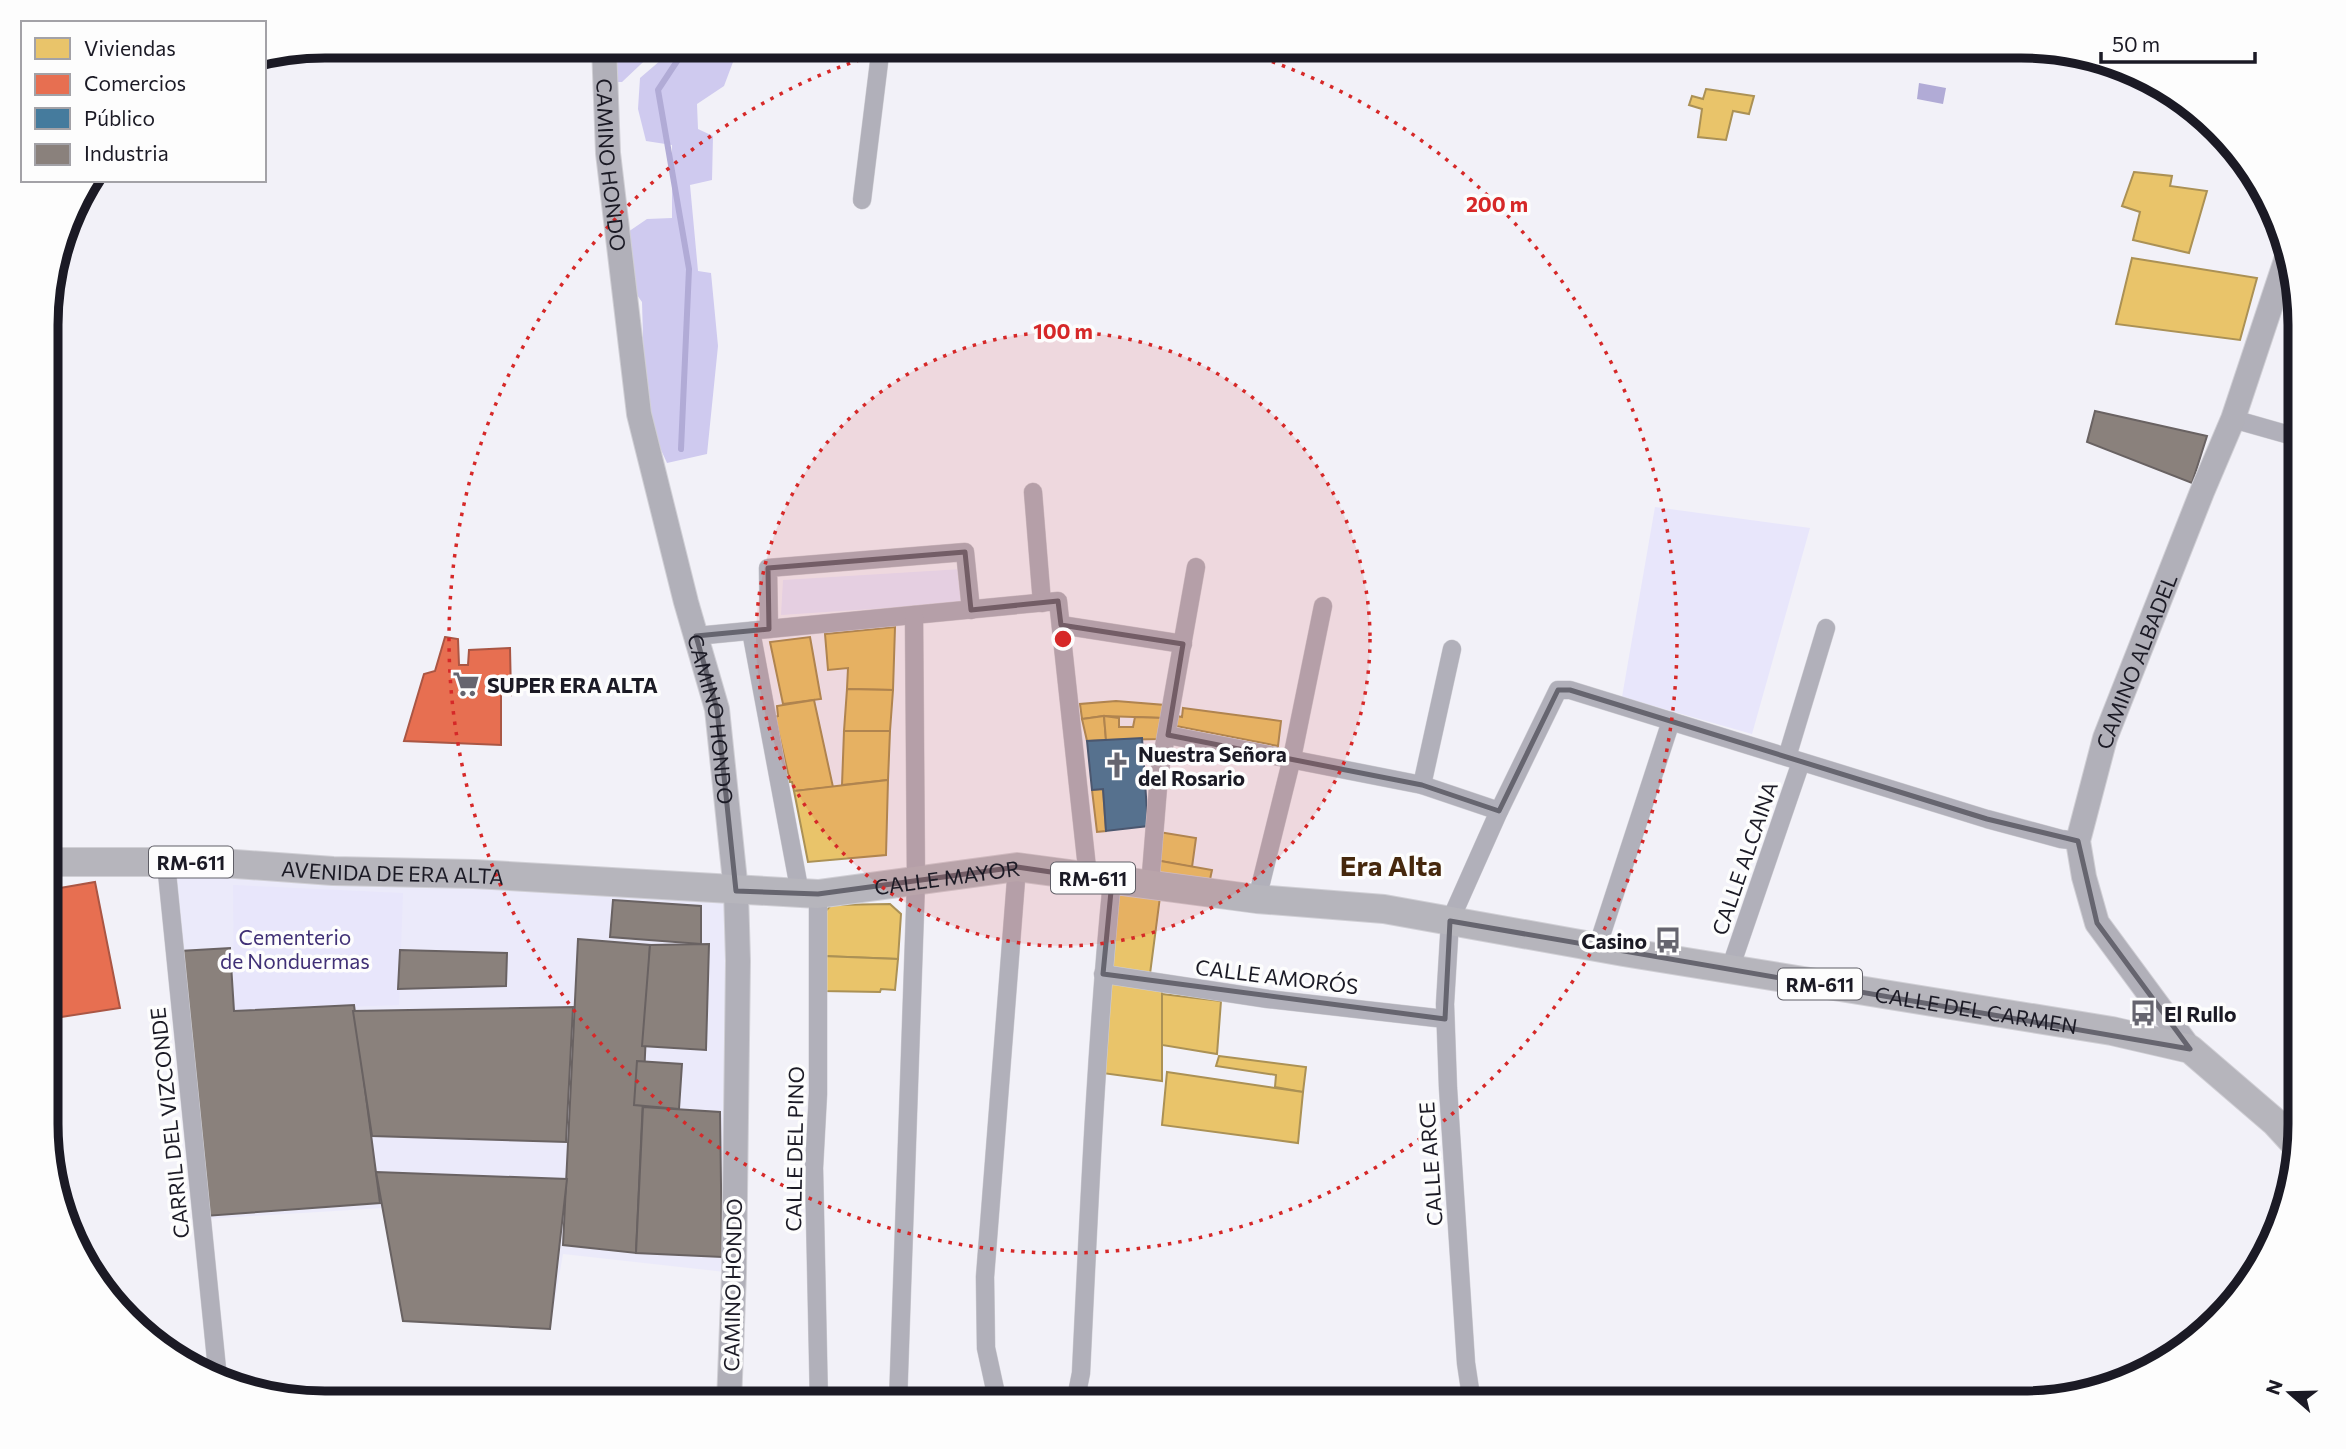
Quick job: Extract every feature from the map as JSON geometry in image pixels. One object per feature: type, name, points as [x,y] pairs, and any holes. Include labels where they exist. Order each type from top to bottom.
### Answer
[{"type":"main road","name":"CAMINO HONDO","points":[[604,58],[608,153],[639,414],[696,636],[718,709],[736,891],[734,1273],[729,1391]]},
{"type":"main road","name":"CAMINO ALBADEL","points":[[2190,1049],[2097,923],[2084,877],[2078,841],[2105,738],[2233,419],[2283,274]]},
{"type":"main road","name":"AVENIDA DE ERA ALTA","points":[[58,862],[208,862],[333,871],[474,874],[736,891]]},
{"type":"main road","name":"CALLE MAYOR","points":[[736,891],[809,894],[1017,867],[1257,899],[1384,909],[1450,921]]},
{"type":"main road","name":"CALLE DEL CARMEN","points":[[1450,921],[2112,1031],[2190,1049],[2288,1136]]},
{"type":"street","points":[[862,200],[880,58]]},
{"type":"street","points":[[2233,419],[2288,435]]},
{"type":"street","points":[[1033,492],[1042,603]]},
{"type":"street","points":[[769,629],[768,568],[965,552],[971,610]]},
{"type":"street","points":[[1150,886],[1159,775],[1196,567]]},
{"type":"street","points":[[696,636],[1058,601],[1100,879],[1103,974],[1081,1373],[1077,1391]]},
{"type":"street","points":[[1257,899],[1292,758],[1323,606]]},
{"type":"street","points":[[898,1391],[916,882],[914,615]]},
{"type":"street","points":[[1061,625],[1183,644]]},
{"type":"street","name":"CALLE ALCAINA","points":[[1730,969],[1794,760],[1826,628]]},
{"type":"street","name":"CALLE DEL PINO","points":[[751,631],[809,894],[818,1094],[814,1168],[819,1391]]},
{"type":"street","points":[[1422,785],[1452,649]]},
{"type":"street","points":[[1450,921],[1499,811],[1558,691],[1570,690],[1987,819],[2078,841]]},
{"type":"street","points":[[1597,947],[1671,721]]},
{"type":"street","points":[[1168,736],[1422,785],[1499,811]]},
{"type":"street","name":"CARRIL DEL VIZCONDE","points":[[166,863],[217,1369]]},
{"type":"street","points":[[995,1391],[986,1348],[985,1277],[1017,867]]},
{"type":"street","name":"CALLE ARCE","points":[[1450,921],[1445,1019],[1466,1363],[1470,1391]]},
{"type":"street","name":"CALLE AMORÓS","points":[[1103,974],[1268,999],[1445,1019]]},
{"type":"highlighted area","points":[[965,552],[971,610],[1058,601],[1061,625],[1183,644],[1168,735],[1422,785],[1499,811],[1558,690],[1570,690],[1987,819],[2078,841],[2097,923],[2190,1049],[1450,921],[1445,1019],[1103,974],[1112,881],[1017,867],[818,894],[736,891],[717,709],[696,636],[769,629],[768,568]]},
{"type":"shaded area","points":[[609,58],[647,58],[622,82],[610,82]]},
{"type":"shaded area","points":[[734,58],[724,86],[697,104],[698,129],[713,136],[712,180],[690,185],[698,271],[711,273],[718,346],[707,454],[667,463],[652,430],[644,371],[642,302],[630,285],[625,234],[647,219],[672,218],[672,145],[646,141],[638,109],[640,78],[661,60]]},
{"type":"shaded area","points":[[1919,83],[1946,88],[1943,104],[1917,99]]},
{"type":"shaded area","points":[[172,863],[736,891],[734,1273],[563,1254],[550,1329],[403,1321],[383,1208],[205,1219]]},
{"type":"green space","points":[[1655,507],[1810,528],[1752,734],[1622,697]]},
{"type":"green space","points":[[962,569],[963,603],[781,615],[783,580]]},
{"type":"green space","name":"Cementerio de Nonduermas","points":[[233,885],[403,893],[399,1005],[234,1011]]},
{"type":"building: Viviendas","points":[[1706,89],[1754,96],[1749,114],[1733,111],[1726,140],[1698,137],[1702,109],[1689,105],[1692,96],[1703,99]]},
{"type":"building: Viviendas","points":[[2134,172],[2172,176],[2170,186],[2207,191],[2189,253],[2133,240],[2140,212],[2122,206]]},
{"type":"building: Viviendas","points":[[2132,258],[2257,278],[2240,340],[2116,324]]},
{"type":"building: Viviendas","points":[[895,627],[893,690],[847,689],[848,668],[828,670],[825,634]]},
{"type":"building: Viviendas","points":[[810,637],[821,699],[783,704],[770,642]]},
{"type":"building: Viviendas","points":[[847,689],[893,690],[890,731],[844,731]]},
{"type":"building: Viviendas","points":[[814,700],[833,787],[794,791],[775,717],[778,716],[777,706]]},
{"type":"building: Viviendas","points":[[1116,701],[1165,705],[1163,718],[1104,716],[1082,719],[1080,704]]},
{"type":"building: Viviendas","points":[[1183,708],[1281,721],[1278,746],[1176,726],[1177,716],[1182,717]]},
{"type":"building: Viviendas","points":[[1104,716],[1106,740],[1087,741],[1082,719]]},
{"type":"building: Viviendas","points":[[1104,716],[1119,718],[1119,727],[1133,727],[1135,717],[1163,718],[1161,739],[1106,740]]},
{"type":"building: Viviendas","points":[[844,731],[890,731],[888,780],[842,785]]},
{"type":"building: Viviendas","points":[[888,780],[886,855],[808,862],[794,791]]},
{"type":"building: Viviendas","points":[[1103,789],[1106,831],[1097,832],[1092,790]]},
{"type":"building: Viviendas","points":[[1159,832],[1196,838],[1192,867],[1155,860]]},
{"type":"building: Viviendas","points":[[1155,860],[1212,870],[1209,884],[1155,876]]},
{"type":"building: Viviendas","points":[[1117,892],[1160,897],[1150,974],[1111,969]]},
{"type":"building: Viviendas","points":[[890,904],[901,914],[898,959],[822,956],[823,914],[831,905]]},
{"type":"building: Viviendas","points":[[822,956],[898,959],[895,990],[822,991]]},
{"type":"building: Viviendas","points":[[1107,982],[1162,991],[1162,1081],[1102,1073]]},
{"type":"building: Viviendas","points":[[1162,994],[1221,1001],[1217,1054],[1162,1045]]},
{"type":"building: Viviendas","points":[[1219,1056],[1306,1067],[1303,1092],[1275,1087],[1276,1075],[1216,1066]]},
{"type":"building: Viviendas","points":[[1167,1072],[1303,1092],[1298,1143],[1162,1125]]},
{"type":"building: Comercios","name":"SUPER ERA ALTA","points":[[445,637],[458,639],[459,665],[468,665],[469,650],[510,648],[511,695],[501,693],[501,745],[404,741],[424,674],[435,671]]},
{"type":"building: Comercios","points":[[95,882],[120,1008],[58,1017],[58,888]]},
{"type":"building: Público","name":"Nuestra Señora del Rosario","points":[[1142,738],[1148,826],[1106,831],[1103,789],[1092,790],[1087,741]]},
{"type":"building: Industria","points":[[2095,411],[2207,436],[2192,483],[2087,442]]},
{"type":"building: Industria","points":[[613,900],[701,906],[701,944],[610,937]]},
{"type":"building: Industria","points":[[578,939],[650,945],[636,1253],[563,1245]]},
{"type":"building: Industria","points":[[709,944],[706,1050],[642,1046],[650,945]]},
{"type":"building: Industria","points":[[230,948],[234,1011],[354,1005],[380,1203],[205,1216],[180,951]]},
{"type":"building: Industria","points":[[400,950],[507,953],[506,986],[398,989]]},
{"type":"building: Industria","points":[[573,1007],[566,1142],[372,1136],[353,1011]]},
{"type":"building: Industria","points":[[637,1061],[682,1064],[679,1109],[634,1105]]},
{"type":"building: Industria","points":[[643,1107],[720,1112],[722,1257],[636,1253]]},
{"type":"building: Industria","points":[[376,1172],[567,1179],[550,1329],[403,1321]]},
{"type":"waterway","points":[[679,58],[658,90],[689,269],[681,449]]},
{"type":"place","name":"SUPER ERA ALTA","points":[[466,684]]},
{"type":"place","name":"Nuestra Señora del Rosario","points":[[1117,765]]},
{"type":"place","name":"Casino","points":[[1668,940]]},
{"type":"place","name":"El Rullo","points":[[2143,1013]]},
{"type":"district","name":"Era Alta","points":[[1391,865]]}]
